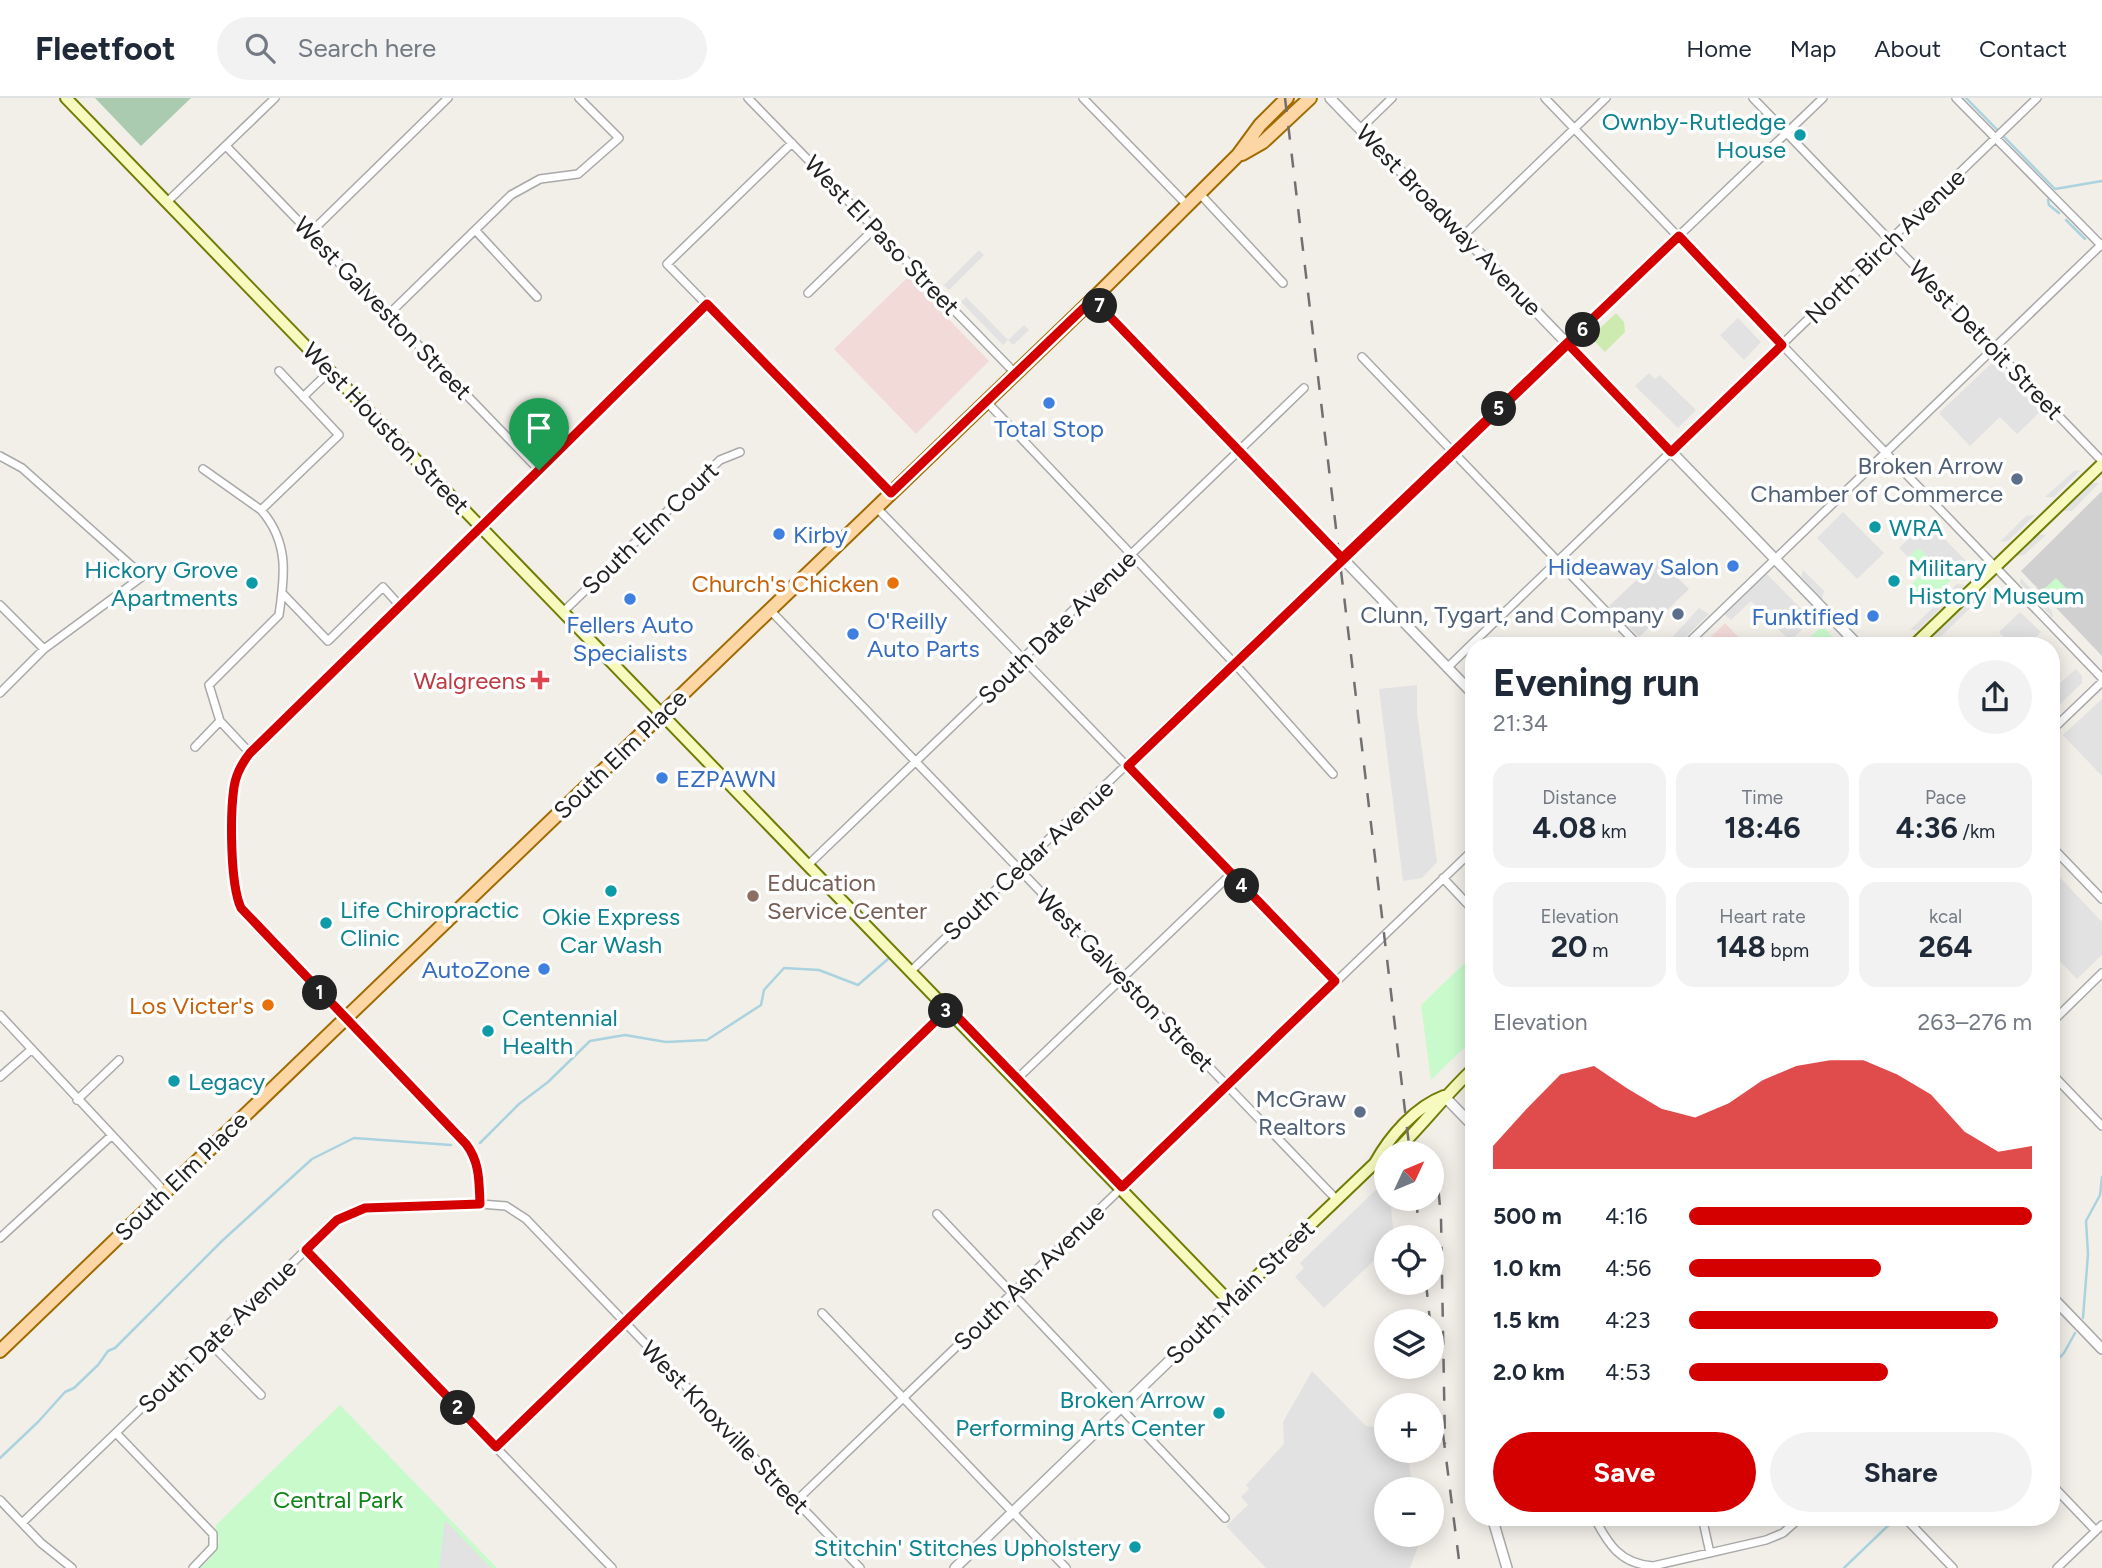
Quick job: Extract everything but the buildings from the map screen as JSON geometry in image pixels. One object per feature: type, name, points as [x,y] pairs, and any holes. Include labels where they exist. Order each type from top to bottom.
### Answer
[{"type":"main road","name":"West Houston Street","points":[[66,98],[949,1008],[1230,1302]]},
{"type":"main road","name":"South Elm Place","points":[[0,1350],[1093,299],[1238,155],[1260,125],[1287,98]]},
{"type":"main road","name":"South Elm Place","points":[[1238,155],[1263,142],[1310,98]]},
{"type":"main road","points":[[1922,637],[2102,463]]},
{"type":"main road","name":"South Main Street","points":[[1407,1141],[1429,1120],[1444,1096],[1465,1076]]},
{"type":"main road","name":"South Main Street","points":[[1389,1141],[1429,1102],[1444,1096]]},
{"type":"main road","name":"South Main Street","points":[[1230,1302],[1374,1164]]},
{"type":"street","points":[[167,202],[275,98]]},
{"type":"street","points":[[311,232],[448,98]]},
{"type":"street","points":[[389,314],[477,232],[511,195],[540,179],[578,174],[619,138],[579,98]]},
{"type":"street","name":"West El Paso Street","points":[[748,98],[1015,373]]},
{"type":"street","points":[[1083,98],[1188,206]]},
{"type":"street","name":"West Broadway Avenue","points":[[1330,98],[1849,637]]},
{"type":"street","points":[[1360,129],[1392,98]]},
{"type":"street","points":[[1545,98],[2102,680],[2060,722]]},
{"type":"street","points":[[1463,236],[1606,98]]},
{"type":"street","name":"West Detroit Street","points":[[1753,98],[2102,463]]},
{"type":"street","name":"South Cedar Avenue","points":[[912,970],[1235,664],[1822,98]]},
{"type":"street","points":[[1694,637],[2102,245],[1956,98]]},
{"type":"street","name":"North Birch Avenue","points":[[1479,637],[2037,98]]},
{"type":"street","points":[[792,143],[667,264],[891,493]]},
{"type":"street","name":"West Galveston Street","points":[[226,146],[539,470]]},
{"type":"street","points":[[1200,194],[1283,283]]},
{"type":"street","points":[[808,293],[874,229]]},
{"type":"street","points":[[477,232],[537,297]]},
{"type":"street","points":[[1093,299],[1465,686]]},
{"type":"street","points":[[480,1204],[479,1177],[471,1151],[248,918],[235,896],[234,787],[240,766],[250,753],[707,304]]},
{"type":"street","points":[[1362,357],[1630,637]]},
{"type":"street","points":[[261,510],[339,435],[279,371]]},
{"type":"street","points":[[303,397],[330,371]]},
{"type":"street","name":"South Date Avenue","points":[[809,864],[1304,388]]},
{"type":"street","points":[[986,401],[1235,664],[1333,774]]},
{"type":"street","name":"South Elm Court","points":[[564,611],[720,460],[740,452]]},
{"type":"street","points":[[0,456],[22,468],[143,576],[44,649],[0,693]]},
{"type":"street","points":[[204,469],[261,510],[272,523],[283,547],[279,615],[209,685],[220,721],[250,753]]},
{"type":"street","points":[[876,507],[1335,981]]},
{"type":"street","points":[[282,593],[328,641],[383,587],[401,607]]},
{"type":"street","points":[[0,606],[44,649]]},
{"type":"street","name":"West Galveston Street","points":[[769,610],[1336,1199]]},
{"type":"street","name":"North Birch Avenue","points":[[1447,668],[1465,651]]},
{"type":"street","points":[[195,747],[220,721]]},
{"type":"street","points":[[2060,855],[2102,899]]},
{"type":"street","name":"South Ash Avenue","points":[[796,1501],[1465,857]]},
{"type":"street","points":[[1017,1079],[1231,874]]},
{"type":"street","points":[[1443,878],[1465,901]]},
{"type":"street","points":[[2060,1014],[2102,973]]},
{"type":"street","points":[[496,1447],[949,1008]]},
{"type":"street","points":[[0,1015],[165,1192]]},
{"type":"street","points":[[0,1077],[32,1049]]},
{"type":"street","points":[[77,1100],[119,1060]]},
{"type":"street","points":[[2060,1082],[2102,1126]]},
{"type":"street","points":[[1444,1096],[1465,1117]]},
{"type":"street","points":[[0,1238],[111,1136]]},
{"type":"street","name":"South Date Avenue","points":[[22,1523],[337,1220],[365,1208],[480,1204]]},
{"type":"street","name":"West Knoxville Street","points":[[480,1204],[506,1206],[521,1214],[860,1568]]},
{"type":"street","points":[[937,1214],[1225,1518]]},
{"type":"street","points":[[306,1250],[612,1568]]},
{"type":"street","name":"South Main Street","points":[[955,1568],[1230,1302]]},
{"type":"street","points":[[2060,1305],[2102,1349]]},
{"type":"street","points":[[822,1313],[1066,1568]]},
{"type":"street","points":[[210,1343],[261,1395]]},
{"type":"street","points":[[116,1433],[213,1534],[213,1547],[192,1568]]},
{"type":"street","points":[[2057,1568],[2099,1528],[2060,1492]]},
{"type":"street","points":[[0,1500],[72,1568]]},
{"type":"street","points":[[1495,1526],[1507,1568]]},
{"type":"street","points":[[1600,1526],[1617,1554],[1636,1564],[1661,1565],[1776,1537],[1790,1526]]},
{"type":"street","points":[[1704,1526],[1710,1553]]},
{"type":"street","points":[[1913,1526],[1954,1568]]},
{"type":"shaded area","points":[[979,250],[984,255],[949,290],[944,285]]},
{"type":"shaded area","points":[[908,277],[989,361],[916,434],[834,349]]},
{"type":"shaded area","points":[[966,297],[1008,340],[1003,345],[961,302]]},
{"type":"shaded area","points":[[1738,318],[1761,342],[1744,360],[1720,335]]},
{"type":"shaded area","points":[[1024,325],[1029,330],[1013,345],[1008,340]]},
{"type":"shaded area","points":[[1993,362],[2041,411],[2017,434],[2000,417],[1970,446],[1939,413]]},
{"type":"shaded area","points":[[1649,373],[1655,379],[1660,375],[1696,410],[1678,428],[1635,386]]},
{"type":"shaded area","points":[[2081,470],[2054,497],[2045,497],[2074,471]]},
{"type":"shaded area","points":[[2092,483],[2099,483],[2072,511],[2063,511]]},
{"type":"shaded area","points":[[2102,491],[2102,656],[2021,571]]},
{"type":"shaded area","points":[[1843,512],[1884,553],[1857,579],[1817,538]]},
{"type":"shaded area","points":[[2035,515],[2008,541],[2000,542],[2026,516]]},
{"type":"shaded area","points":[[1927,521],[1968,563],[1951,580],[1919,548],[1908,557],[1899,548]]},
{"type":"shaded area","points":[[2036,534],[2046,535],[2024,555],[2015,556]]},
{"type":"shaded area","points":[[1659,559],[1689,589],[1639,637],[1609,606]]},
{"type":"shaded area","points":[[1803,570],[1824,591],[1822,600],[1801,577]]},
{"type":"shaded area","points":[[1766,573],[1812,620],[1794,637],[1786,637],[1751,601],[1731,620],[1724,614]]},
{"type":"shaded area","points":[[2021,578],[2052,611],[2053,618],[2020,583]]},
{"type":"shaded area","points":[[1957,584],[1965,585],[1918,630],[1910,630]]},
{"type":"shaded area","points":[[1979,591],[1987,592],[1940,637],[1932,637]]},
{"type":"shaded area","points":[[1699,608],[1709,614],[1685,637],[1672,637]]},
{"type":"shaded area","points":[[2020,612],[2041,632],[2036,637],[2004,637],[1999,632]]},
{"type":"shaded area","points":[[1725,623],[1738,637],[1711,637]]},
{"type":"shaded area","points":[[2076,669],[2082,676],[2082,683],[2060,704],[2060,683]]},
{"type":"shaded area","points":[[1417,685],[1417,713],[1437,862],[1422,878],[1403,881],[1379,689]]},
{"type":"shaded area","points":[[2102,699],[2102,776],[2063,735]]},
{"type":"shaded area","points":[[2060,878],[2102,922],[2102,955],[2077,979],[2060,961]]},
{"type":"shaded area","points":[[1374,1192],[1374,1211],[1391,1211],[1393,1225],[1374,1225],[1374,1260],[1324,1308],[1295,1277],[1304,1268],[1300,1263]]},
{"type":"shaded area","points":[[1312,1371],[1366,1426],[1374,1427],[1374,1463],[1409,1463],[1411,1477],[1374,1477],[1374,1547],[1418,1547],[1410,1568],[1266,1568],[1226,1526],[1248,1505],[1241,1497],[1249,1489],[1246,1485],[1284,1444],[1283,1422]]},
{"type":"shaded area","points":[[445,1520],[491,1568],[439,1568]]},
{"type":"green space","points":[[95,98],[191,98],[141,146]]},
{"type":"green space","points":[[1616,313],[1624,322],[1625,332],[1605,352],[1594,341],[1595,333]]},
{"type":"green space","points":[[1918,547],[1951,580],[1927,603],[1910,586],[1925,571],[1908,557]]},
{"type":"green space","points":[[2056,578],[2073,595],[2058,608],[2042,591]]},
{"type":"green space","points":[[1820,628],[1833,637],[1810,637]]},
{"type":"green space","points":[[1465,963],[1465,1047],[1431,1080],[1421,1005]]},
{"type":"green space","name":"Central Park","points":[[340,1405],[497,1568],[200,1568],[214,1554],[218,1544],[215,1526]]},
{"type":"waterway","points":[[1966,98],[2055,189],[2102,181]]},
{"type":"waterway","points":[[2048,200],[2049,205],[2059,213]]},
{"type":"waterway","points":[[2066,220],[2085,239]]},
{"type":"waterway","points":[[480,1143],[590,1041],[625,1035],[666,1042],[707,1040],[761,1005],[764,990],[784,968],[819,970],[858,985],[888,959]]},
{"type":"waterway","points":[[0,1458],[223,1240],[312,1159],[354,1138],[451,1145]]},
{"type":"waterway","points":[[2083,1318],[2088,1254],[2086,1221],[2100,1195],[2102,1177]]},
{"type":"waterway","points":[[2060,1357],[2075,1333]]},
{"type":"waterway","points":[[1844,1568],[1888,1526]]},
{"type":"railway","points":[[1285,98],[1409,1141]]},
{"type":"railway","points":[[1417,1211],[1419,1225]]},
{"type":"railway","points":[[1440,1211],[1445,1444]]},
{"type":"railway","points":[[1427,1295],[1429,1309]]},
{"type":"railway","points":[[1444,1442],[1460,1568]]},
{"type":"place","name":"Ownby-Rutledge House","points":[[1800,135]]},
{"type":"place","name":"Total Stop","points":[[1049,403]]},
{"type":"place","name":"Broken Arrow Chamber of Commerce","points":[[2017,479]]},
{"type":"place","name":"WRA","points":[[1875,527]]},
{"type":"place","name":"Kirby","points":[[779,534]]},
{"type":"place","name":"Hideaway Salon","points":[[1733,566]]},
{"type":"place","name":"Military History Museum","points":[[1894,581]]},
{"type":"place","name":"Hickory Grove Apartments","points":[[252,583]]},
{"type":"place","name":"Church's Chicken","points":[[893,583]]},
{"type":"place","name":"Fellers Auto Specialists","points":[[630,599]]},
{"type":"place","name":"Clunn, Tygart, and Company","points":[[1678,614]]},
{"type":"place","name":"Funktified","points":[[1873,616]]},
{"type":"place","name":"O'Reilly Auto Parts","points":[[853,634]]},
{"type":"place","name":"Walgreens","points":[[540,680]]},
{"type":"place","name":"EZPAWN","points":[[662,778]]},
{"type":"place","name":"Okie Express Car Wash","points":[[611,891]]},
{"type":"place","name":"Education Service Center","points":[[753,896]]},
{"type":"place","name":"Life Chiropractic Clinic","points":[[326,923]]},
{"type":"place","name":"AutoZone","points":[[544,969]]},
{"type":"place","name":"Los Victer's","points":[[268,1005]]},
{"type":"place","name":"Centennial Health","points":[[488,1031]]},
{"type":"place","name":"Legacy","points":[[174,1081]]},
{"type":"place","name":"McGraw Realtors","points":[[1360,1112]]},
{"type":"place","name":"Broken Arrow Performing Arts Center","points":[[1219,1413]]},
{"type":"place","name":"Stitchin' Stitches Upholstery","points":[[1135,1547]]},
{"type":"route","points":[[539,470],[250,753],[240,766],[234,787],[234,888],[241,908],[466,1144],[477,1163],[480,1204],[365,1208],[337,1220],[306,1250],[496,1447],[949,1008],[1122,1187],[1335,981],[1128,766],[1568,344],[1671,452],[1782,345],[1679,236],[1582,332],[1568,344],[1556,355],[1399,506],[1342,558],[1093,299],[891,493],[707,304],[539,470]]}]
